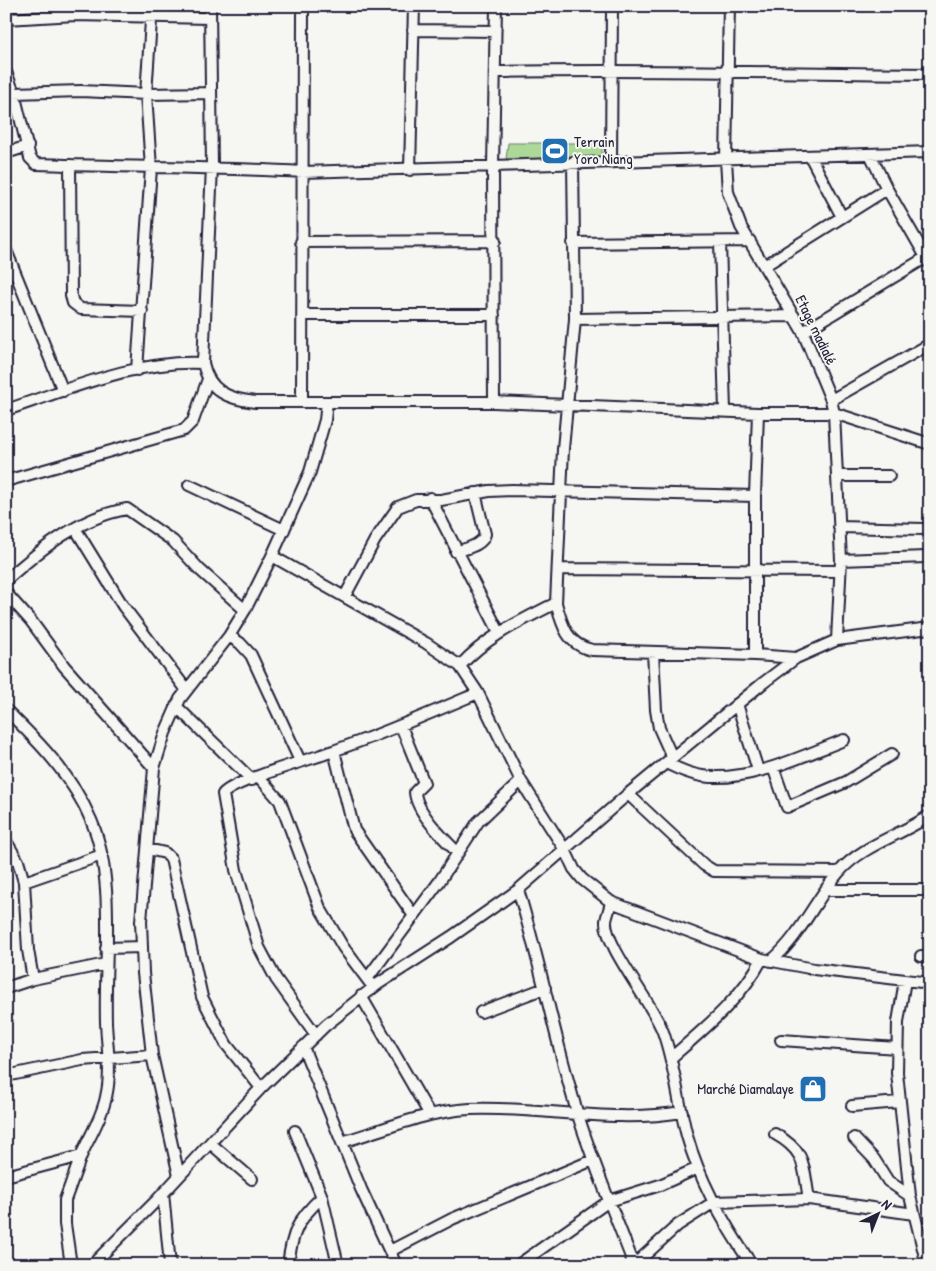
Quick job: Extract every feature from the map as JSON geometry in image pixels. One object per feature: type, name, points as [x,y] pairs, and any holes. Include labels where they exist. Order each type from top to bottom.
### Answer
[{"type":"street","points":[[210,6],[212,167],[203,364],[208,379],[218,391],[237,400],[494,402],[758,413],[834,413],[930,444]]},
{"type":"street","points":[[302,402],[303,6]]},
{"type":"street","points":[[410,170],[414,6]]},
{"type":"street","points":[[494,402],[495,241],[493,166],[496,6]]},
{"type":"street","points":[[611,163],[612,6]]},
{"type":"street","name":"Etage madialé","points":[[729,6],[726,160],[728,192],[733,209],[750,241],[803,332],[831,400],[834,413],[841,560],[837,640]]},
{"type":"street","points":[[6,19],[76,11],[152,12],[210,18]]},
{"type":"street","points":[[137,370],[151,168],[146,94],[152,12]]},
{"type":"street","points":[[413,30],[495,31]]},
{"type":"street","points":[[496,72],[612,70],[728,73],[930,74]]},
{"type":"street","points":[[6,72],[14,93],[30,158],[36,164],[151,168],[212,167],[303,172],[930,152]]},
{"type":"street","points":[[14,93],[81,91],[146,94],[211,93]]},
{"type":"street","points":[[6,153],[28,146]]},
{"type":"street","points":[[803,332],[928,259],[887,189],[870,154]]},
{"type":"street","points":[[810,156],[842,217]]},
{"type":"street","points":[[573,162],[575,319],[560,492],[556,603],[562,624],[577,646],[592,650],[796,658]]},
{"type":"street","points":[[70,165],[71,296],[73,303],[81,309],[142,311]]},
{"type":"street","points":[[764,266],[887,189]]},
{"type":"street","points":[[301,242],[495,241]]},
{"type":"street","points":[[573,242],[750,241]]},
{"type":"street","points":[[720,242],[725,411]]},
{"type":"street","points":[[6,250],[63,390]]},
{"type":"street","points":[[303,316],[494,315]]},
{"type":"street","points":[[575,319],[794,316]]},
{"type":"street","points":[[831,400],[930,344]]},
{"type":"street","points":[[6,410],[63,390],[137,370],[172,363],[203,364]]},
{"type":"street","points":[[6,481],[184,430],[192,422],[208,379]]},
{"type":"street","points":[[179,1176],[152,1055],[142,947],[141,921],[154,768],[176,706],[186,689],[228,636],[245,610],[272,556],[313,464],[325,420],[327,402]]},
{"type":"street","points":[[755,655],[755,496],[758,413]]},
{"type":"street","points":[[836,476],[889,476]]},
{"type":"street","points":[[189,485],[284,530]]},
{"type":"street","points":[[345,596],[394,510],[407,502],[430,498],[441,500],[475,493],[512,490],[755,496]]},
{"type":"street","points":[[456,552],[478,544],[484,538],[475,493]]},
{"type":"street","points":[[430,498],[456,552],[487,605],[500,632]]},
{"type":"street","points":[[6,580],[75,528],[98,516],[122,510],[131,510],[173,541],[200,570],[245,610]]},
{"type":"street","points":[[839,527],[924,530]]},
{"type":"street","points":[[75,528],[123,606],[186,689]]},
{"type":"street","points":[[272,556],[426,643],[460,666],[478,693],[521,782],[582,879],[610,902],[767,960],[814,969],[930,983]]},
{"type":"street","points":[[841,560],[926,557]]},
{"type":"street","points":[[558,569],[840,571]]},
{"type":"street","points":[[6,593],[31,621],[64,666],[154,768]]},
{"type":"street","points":[[460,666],[472,653],[500,632],[556,603]]},
{"type":"street","points":[[370,984],[518,890],[628,794],[796,658],[837,640],[930,628]]},
{"type":"street","points":[[228,636],[240,643],[251,655],[300,761]]},
{"type":"street","points":[[653,652],[656,710],[659,728],[669,760],[686,772],[715,777],[737,776],[773,767],[844,740]]},
{"type":"street","points":[[316,1035],[267,964],[245,906],[222,797],[225,791],[300,761],[334,751],[401,726],[478,693]]},
{"type":"street","points":[[738,704],[758,770]]},
{"type":"street","points":[[176,706],[280,801],[320,908],[343,947],[370,984]]},
{"type":"street","points":[[6,710],[40,746],[76,790],[92,822],[102,854],[106,948],[106,1023],[109,1058],[106,1098],[81,1156],[65,1200],[65,1224],[71,1265]]},
{"type":"street","points":[[401,726],[424,783],[415,792],[416,799],[439,833],[458,853]]},
{"type":"street","points":[[334,751],[354,830],[414,916]]},
{"type":"street","points":[[773,767],[787,807],[846,782],[892,754]]},
{"type":"street","points":[[94,1264],[261,1088],[316,1035],[361,996],[478,822],[521,782]]},
{"type":"street","points":[[628,794],[704,865],[714,871],[839,872]]},
{"type":"street","points":[[671,1058],[718,1015],[767,960],[796,933],[839,872],[869,850],[928,818]]},
{"type":"street","points":[[6,841],[18,861],[24,882],[26,935],[33,979]]},
{"type":"street","points":[[148,849],[165,852],[171,859],[202,997],[226,1044],[261,1088]]},
{"type":"street","points":[[24,882],[102,854]]},
{"type":"street","points":[[518,890],[578,1114],[593,1160],[634,1265],[678,1225],[714,1202],[809,1199],[914,1214]]},
{"type":"street","points":[[827,890],[930,890]]},
{"type":"street","points":[[610,902],[606,921],[611,940],[655,1014],[671,1058],[682,1112],[698,1168],[714,1202],[752,1265]]},
{"type":"street","points":[[106,948],[142,947]]},
{"type":"street","points":[[6,988],[33,979],[106,964]]},
{"type":"street","points":[[905,980],[898,1022],[899,1102],[910,1196],[929,1265]]},
{"type":"street","points":[[481,1012],[545,988]]},
{"type":"street","points":[[361,996],[430,1115]]},
{"type":"street","points":[[781,1040],[897,1048]]},
{"type":"street","points":[[303,1047],[396,1265]]},
{"type":"street","points":[[6,1076],[59,1064],[152,1055]]},
{"type":"street","points":[[852,1106],[899,1102]]},
{"type":"street","points":[[342,1142],[430,1115],[470,1109],[552,1110],[578,1114],[652,1115],[682,1112]]},
{"type":"street","points":[[295,1130],[322,1197],[338,1265]]},
{"type":"street","points":[[775,1134],[790,1143],[800,1154],[809,1199]]},
{"type":"street","points":[[854,1138],[874,1159],[888,1181],[910,1196]]},
{"type":"street","points":[[210,1143],[252,1178]]},
{"type":"street","points":[[6,1176],[81,1156]]},
{"type":"street","points":[[390,1251],[452,1219],[593,1160]]},
{"type":"street","points":[[518,1265],[609,1201],[660,1185],[698,1168]]},
{"type":"street","points":[[163,1193],[170,1265]]},
{"type":"street","points":[[288,1265],[294,1230],[308,1210],[322,1197]]},
{"type":"green space","name":"Terrain Yoro Niang","points":[[508,143],[602,143],[602,162],[506,159]]},
{"type":"place","name":"Terrain Yoro Niang","points":[[555,151]]},
{"type":"place","name":"Marché Diamalaye","points":[[813,1089]]}]
